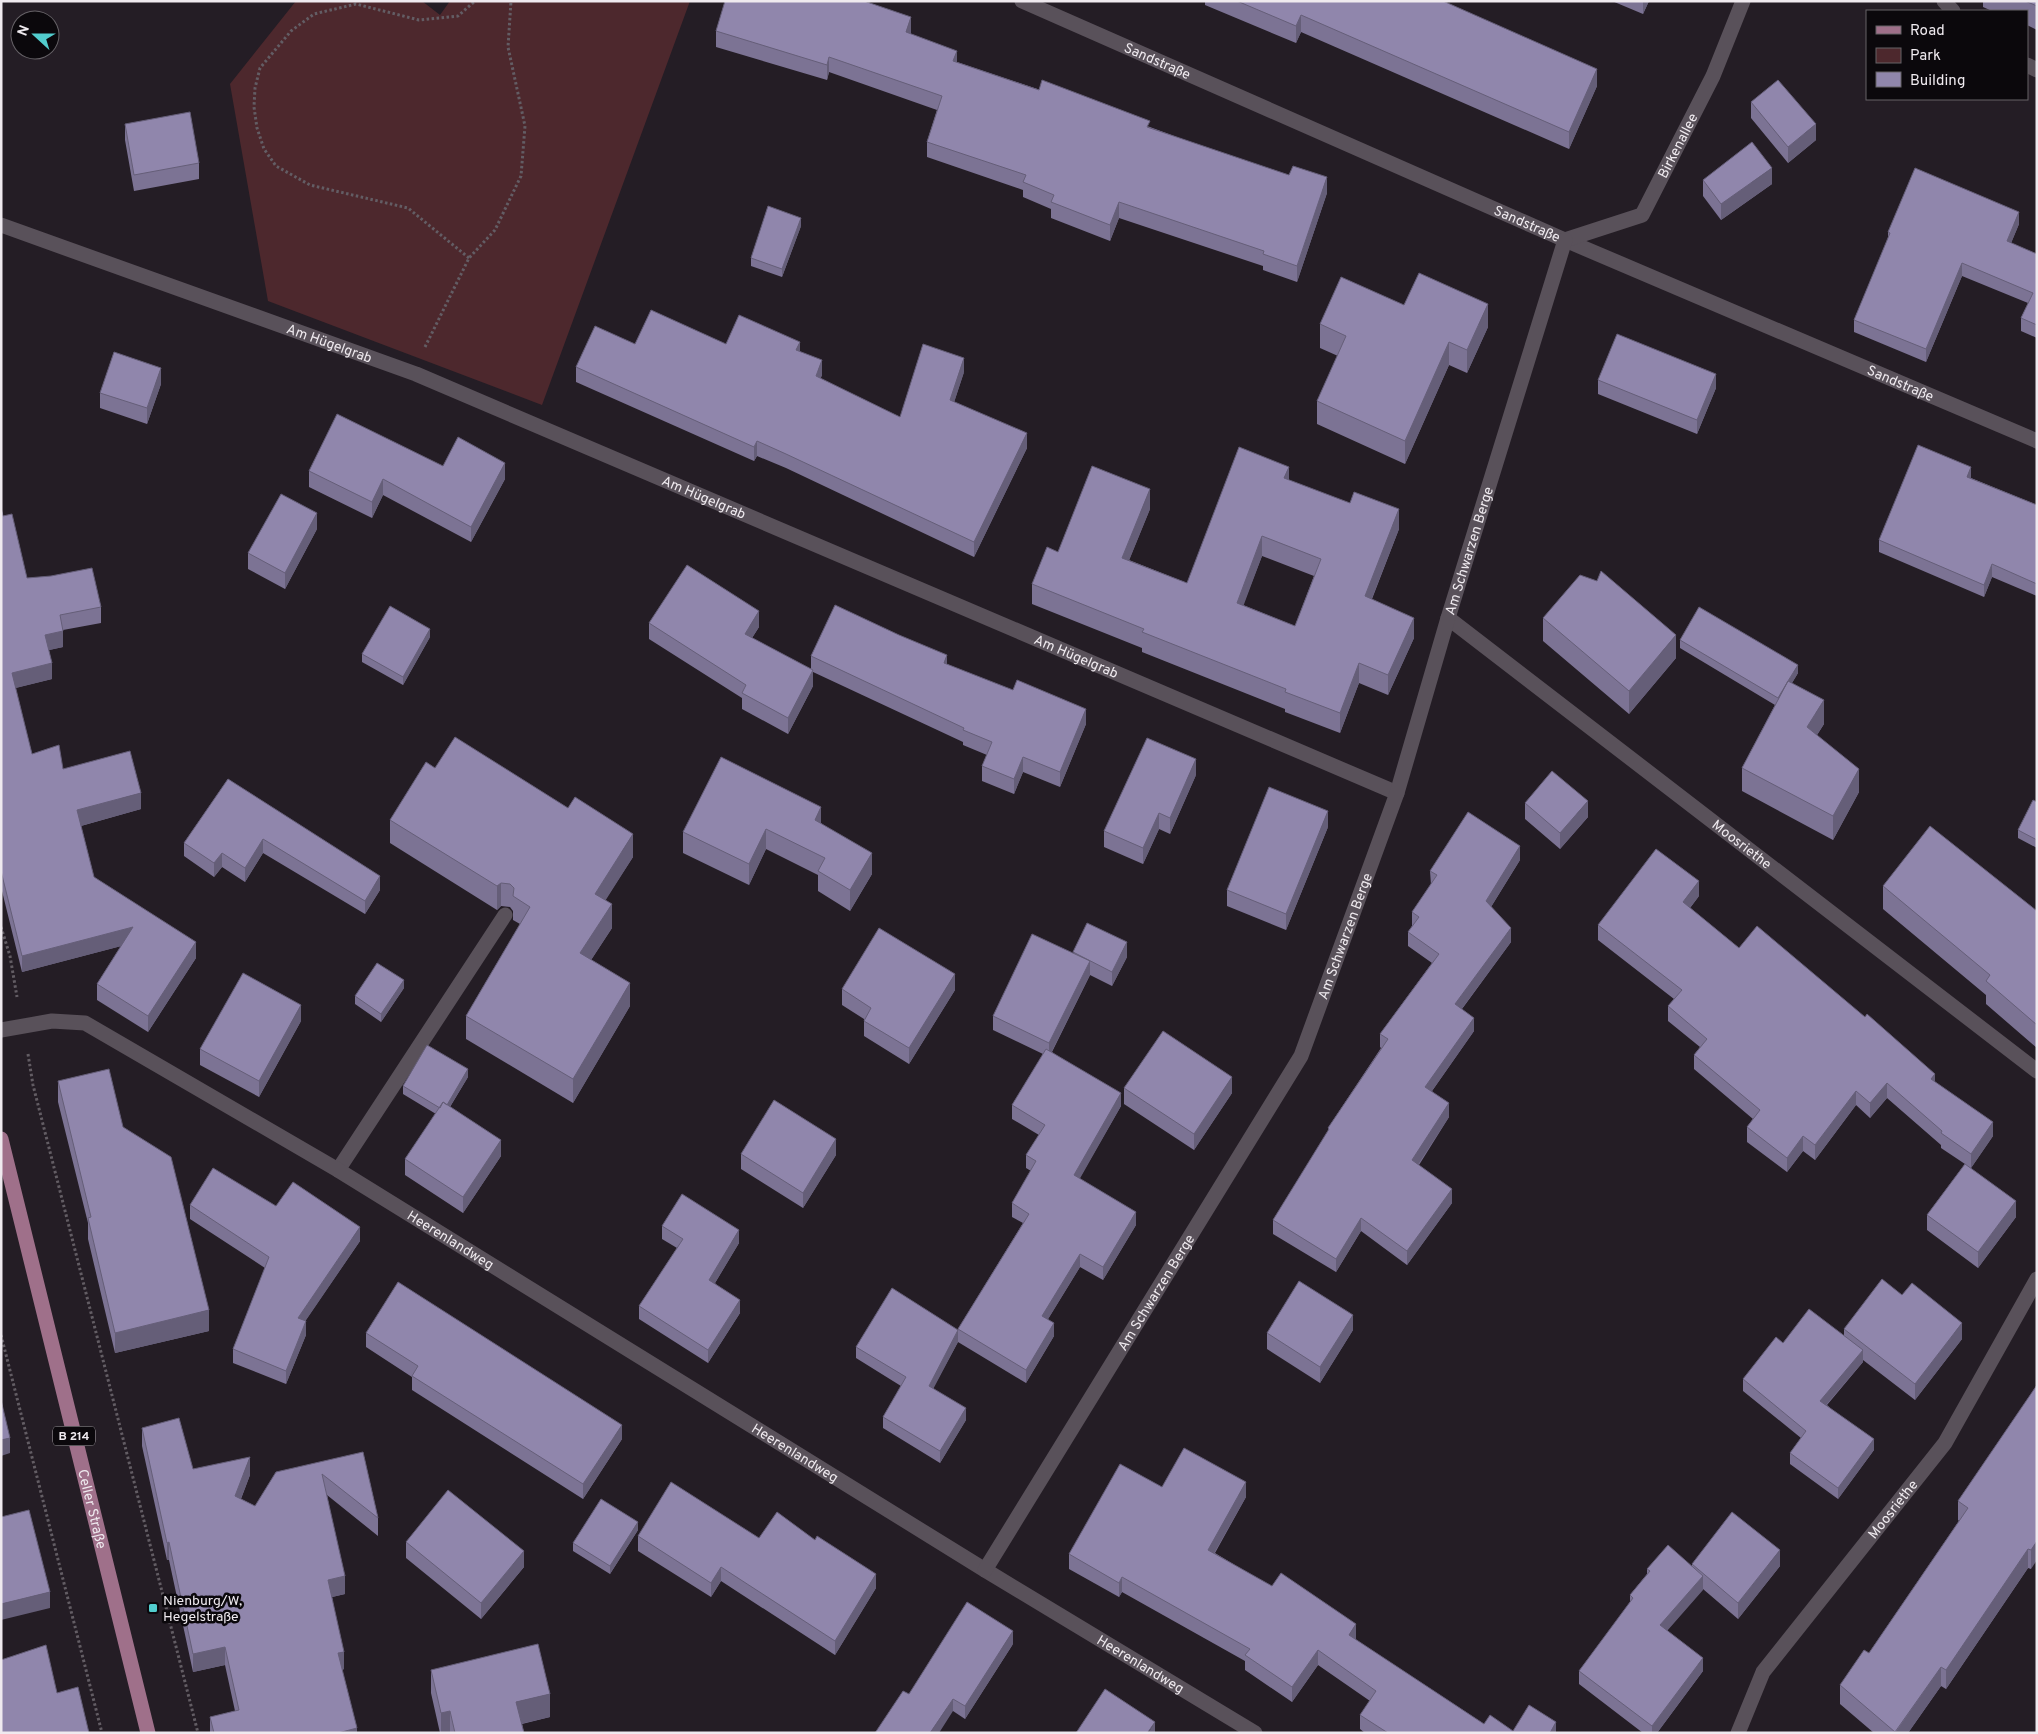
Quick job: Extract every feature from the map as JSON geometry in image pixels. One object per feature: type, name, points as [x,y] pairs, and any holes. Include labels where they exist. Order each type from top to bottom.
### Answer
[{"type":"main road","name":"Celler Straße","points":[[1,1139],[148,1733]]},
{"type":"street","name":"Sandstraße","points":[[1022,1],[1565,240],[2037,441]]},
{"type":"street","name":"Birkenallee","points":[[1565,240],[1642,215],[1713,76],[1743,1]]},
{"type":"street","name":"Am Hügelgrab","points":[[1,225],[416,374],[1397,793]]},
{"type":"street","name":"Am Schwarzen Berge","points":[[985,1570],[1300,1056],[1397,793],[1448,618],[1565,240]]},
{"type":"street","name":"Moosriethe","points":[[1448,618],[2037,1071]]},
{"type":"street","points":[[338,1170],[505,914]]},
{"type":"street","name":"Heerenlandweg","points":[[1,1030],[52,1020],[85,1023],[338,1170],[985,1570],[1255,1733]]},
{"type":"street","name":"Moosriethe","points":[[1738,1733],[1763,1672],[1945,1443],[2037,1279]]},
{"type":"path","points":[[469,258],[408,208],[310,185],[276,166],[264,149],[257,128],[254,107],[255,88],[260,68],[291,31],[314,14],[356,4],[419,20],[458,16],[475,1]]},
{"type":"path","points":[[416,374],[421,354],[469,258],[495,230],[521,176],[525,126],[508,47],[511,1]]},
{"type":"path","points":[[1,927],[10,956],[33,1085],[198,1733]]},
{"type":"path","points":[[1,1335],[102,1733]]},
{"type":"green space","points":[[296,1],[422,1],[440,15],[450,1],[690,1],[542,405],[268,301],[230,84]]},
{"type":"building","points":[[725,1],[864,1],[911,17],[906,32],[957,51],[953,61],[1039,90],[1042,80],[1150,121],[1147,127],[1289,175],[1293,166],[1327,177],[1297,266],[1263,254],[1264,251],[1119,202],[1110,225],[1051,202],[1054,195],[1023,182],[1026,175],[927,142],[942,96],[829,57],[827,65],[716,31]]},
{"type":"building","points":[[1237,1],[1443,1],[1597,69],[1569,132],[1301,15],[1296,26]]},
{"type":"building","points":[[2025,1],[2037,1],[2037,6]]},
{"type":"building","points":[[1778,80],[1816,124],[1788,147],[1751,102]]},
{"type":"building","points":[[190,112],[199,163],[134,175],[125,124]]},
{"type":"building","points":[[1752,142],[1772,168],[1721,204],[1703,180]]},
{"type":"building","points":[[1915,168],[2019,212],[2007,241],[2037,254],[2037,325],[2021,318],[2033,293],[1962,263],[1926,349],[1854,320]]},
{"type":"building","points":[[768,206],[801,218],[782,269],[751,258]]},
{"type":"building","points":[[1419,273],[1488,304],[1467,350],[1449,342],[1405,441],[1317,401],[1346,336],[1320,324],[1341,277],[1404,305]]},
{"type":"building","points":[[651,310],[726,344],[739,315],[800,342],[796,350],[822,360],[816,376],[900,417],[923,344],[964,358],[950,400],[1027,433],[974,542],[757,441],[754,447],[576,367],[595,326],[635,344]]},
{"type":"building","points":[[1617,334],[1716,374],[1697,420],[1598,380]]},
{"type":"building","points":[[114,352],[161,368],[147,408],[100,393]]},
{"type":"building","points":[[337,414],[443,466],[458,437],[505,463],[471,527],[383,479],[372,502],[309,471]]},
{"type":"building","points":[[1918,445],[1971,467],[1967,477],[2037,505],[2037,584],[1992,564],[1984,585],[1879,540]]},
{"type":"building","points":[[1239,447],[1289,467],[1284,478],[1350,503],[1354,492],[1399,509],[1365,596],[1414,618],[1388,675],[1359,663],[1340,713],[1285,692],[1286,689],[1142,632],[1144,629],[1032,584],[1047,547],[1058,552],[1092,466],[1150,489],[1122,558],[1187,583]],"holes":[[[1262,536],[1321,559],[1295,626],[1237,603]]]},
{"type":"building","points":[[281,494],[317,513],[285,573],[248,553]]},
{"type":"building","points":[[1,508],[3,516],[12,514],[27,578],[51,576],[92,568],[101,607],[60,615],[63,631],[45,635],[52,663],[12,673],[32,754],[59,745],[63,769],[130,751],[141,793],[77,810],[94,877],[196,942],[148,1016],[97,984],[133,927],[22,956],[1,871]]},
{"type":"building","points":[[687,565],[759,611],[745,634],[813,670],[788,718],[742,693],[746,685],[649,623]]},
{"type":"building","points":[[1601,571],[1676,635],[1629,691],[1543,618],[1580,575],[1597,581]]},
{"type":"building","points":[[835,605],[947,655],[944,663],[1013,690],[1017,680],[1086,709],[1060,772],[1023,757],[1014,779],[982,766],[992,742],[963,730],[964,728],[811,656]]},
{"type":"building","points":[[390,606],[430,629],[403,677],[362,654]]},
{"type":"building","points":[[1699,607],[1798,665],[1778,698],[1680,640]]},
{"type":"building","points":[[1788,681],[1824,700],[1807,727],[1859,769],[1833,816],[1742,768]]},
{"type":"building","points":[[455,737],[568,808],[575,797],[633,834],[595,894],[612,904],[580,953],[630,983],[573,1079],[466,1016],[530,907],[513,896],[514,888],[510,884],[501,883],[497,886],[390,820],[426,762],[435,768]]},
{"type":"building","points":[[1147,738],[1196,759],[1170,818],[1159,813],[1143,848],[1104,831]]},
{"type":"building","points":[[721,757],[821,807],[815,820],[872,853],[850,890],[818,871],[825,858],[766,829],[749,864],[683,832]]},
{"type":"building","points":[[1552,771],[1588,801],[1560,833],[1525,803]]},
{"type":"building","points":[[228,779],[380,876],[365,901],[263,839],[245,868],[222,853],[214,863],[184,843]]},
{"type":"building","points":[[1269,787],[1328,811],[1286,914],[1227,890]]},
{"type":"building","points":[[2033,800],[2037,802],[2037,840],[2018,830]]},
{"type":"building","points":[[1468,812],[1520,846],[1486,901],[1511,928],[1455,1004],[1474,1018],[1425,1087],[1449,1103],[1412,1160],[1452,1189],[1407,1251],[1361,1218],[1336,1259],[1273,1220],[1328,1128],[1388,1039],[1380,1034],[1439,954],[1408,932],[1419,917],[1412,912],[1437,875],[1430,871]]},
{"type":"building","points":[[1930,826],[2037,911],[2037,1025],[1986,981],[1990,975],[1883,886]]},
{"type":"building","points":[[1656,849],[1699,881],[1683,902],[1739,948],[1757,926],[1865,1017],[1867,1014],[1935,1074],[1931,1079],[1993,1122],[1971,1154],[1941,1133],[1942,1131],[1887,1083],[1870,1103],[1856,1091],[1815,1145],[1803,1136],[1787,1158],[1747,1127],[1760,1110],[1694,1055],[1707,1039],[1668,1006],[1682,990],[1598,925]]},
{"type":"building","points":[[1087,923],[1127,942],[1112,972],[1073,952]]},
{"type":"building","points":[[879,928],[955,974],[909,1048],[864,1021],[871,1008],[842,989]]},
{"type":"building","points":[[1032,934],[1090,961],[1049,1043],[993,1016]]},
{"type":"building","points":[[377,963],[404,980],[381,1014],[355,996]]},
{"type":"building","points":[[243,973],[301,1005],[259,1081],[200,1049]]},
{"type":"building","points":[[1163,1031],[1232,1077],[1194,1134],[1124,1088]]},
{"type":"building","points":[[427,1045],[468,1069],[447,1105],[443,1102],[440,1108],[403,1086]]},
{"type":"building","points":[[1046,1049],[1121,1093],[1074,1175],[1136,1212],[1103,1267],[1080,1254],[1042,1316],[1054,1323],[1026,1370],[958,1329],[1029,1214],[1012,1203],[1036,1161],[1026,1155],[1045,1125],[1012,1105]]},
{"type":"building","points":[[109,1069],[123,1127],[171,1157],[209,1310],[115,1333],[88,1218],[91,1217],[58,1081]]},
{"type":"building","points":[[774,1100],[836,1139],[803,1193],[741,1154]]},
{"type":"building","points":[[443,1102],[501,1140],[463,1197],[405,1159]]},
{"type":"building","points":[[1965,1164],[2016,1201],[1978,1252],[1927,1215]]},
{"type":"building","points":[[213,1168],[276,1206],[293,1182],[360,1227],[298,1318],[306,1321],[286,1371],[233,1349],[269,1257],[190,1205]]},
{"type":"building","points":[[682,1194],[739,1230],[709,1280],[740,1300],[708,1350],[639,1306],[683,1239],[662,1226]]},
{"type":"building","points":[[1882,1279],[1902,1295],[1912,1283],[1962,1323],[1915,1384],[1844,1329]]},
{"type":"building","points":[[1299,1281],[1353,1315],[1320,1367],[1267,1333]]},
{"type":"building","points":[[398,1282],[622,1425],[583,1484],[412,1376],[418,1366],[366,1333]]},
{"type":"building","points":[[892,1288],[958,1330],[929,1386],[966,1408],[940,1451],[883,1417],[906,1377],[856,1347]]},
{"type":"building","points":[[1809,1309],[1863,1350],[1820,1401],[1874,1439],[1838,1488],[1790,1453],[1806,1431],[1743,1379],[1776,1337],[1783,1343]]},
{"type":"building","points":[[2037,1385],[2037,1541],[2031,1550],[2028,1549],[1946,1670],[1941,1667],[1895,1732],[1840,1685],[1864,1650],[1869,1653],[1968,1508],[1958,1501]]},
{"type":"building","points":[[1,1400],[10,1438],[1,1440]]},
{"type":"building","points":[[179,1418],[193,1469],[250,1457],[235,1496],[255,1506],[276,1472],[363,1452],[378,1518],[322,1474],[345,1576],[328,1580],[344,1652],[338,1653],[357,1728],[338,1733],[214,1733],[210,1717],[239,1710],[225,1647],[193,1654],[142,1428]]},
{"type":"building","points":[[1184,1448],[1246,1482],[1208,1550],[1272,1586],[1281,1573],[1356,1624],[1349,1635],[1484,1724],[1490,1715],[1513,1731],[1529,1705],[1556,1722],[1550,1733],[1388,1733],[1360,1715],[1376,1691],[1318,1650],[1292,1687],[1245,1655],[1250,1649],[1122,1577],[1119,1583],[1069,1554],[1120,1464],[1162,1487]]},
{"type":"building","points":[[671,1482],[759,1538],[777,1512],[815,1540],[817,1536],[876,1574],[835,1641],[721,1567],[711,1583],[638,1536]]},
{"type":"building","points":[[448,1490],[524,1551],[481,1603],[406,1542]]},
{"type":"building","points":[[601,1499],[638,1522],[610,1566],[573,1543]]},
{"type":"building","points":[[29,1510],[50,1592],[1,1604],[1,1517]]},
{"type":"building","points":[[1732,1512],[1780,1550],[1738,1603],[1692,1564]]},
{"type":"building","points":[[1668,1545],[1703,1576],[1660,1625],[1703,1658],[1652,1726],[1579,1671],[1633,1598],[1630,1595],[1650,1571],[1647,1569]]},
{"type":"building","points":[[967,1602],[1013,1631],[965,1706],[953,1699],[930,1733],[875,1733],[903,1691],[909,1694]]},
{"type":"building","points":[[538,1644],[550,1694],[516,1702],[524,1733],[455,1733],[450,1711],[441,1713],[431,1670]]},
{"type":"building","points":[[46,1645],[57,1693],[78,1687],[89,1733],[1,1733],[1,1660]]},
{"type":"building","points":[[1105,1689],[1155,1722],[1148,1732],[1150,1733],[1076,1733]]},
{"type":"place","name":"Nienburg/W, Hegelstraße","points":[[153,1608]]}]
